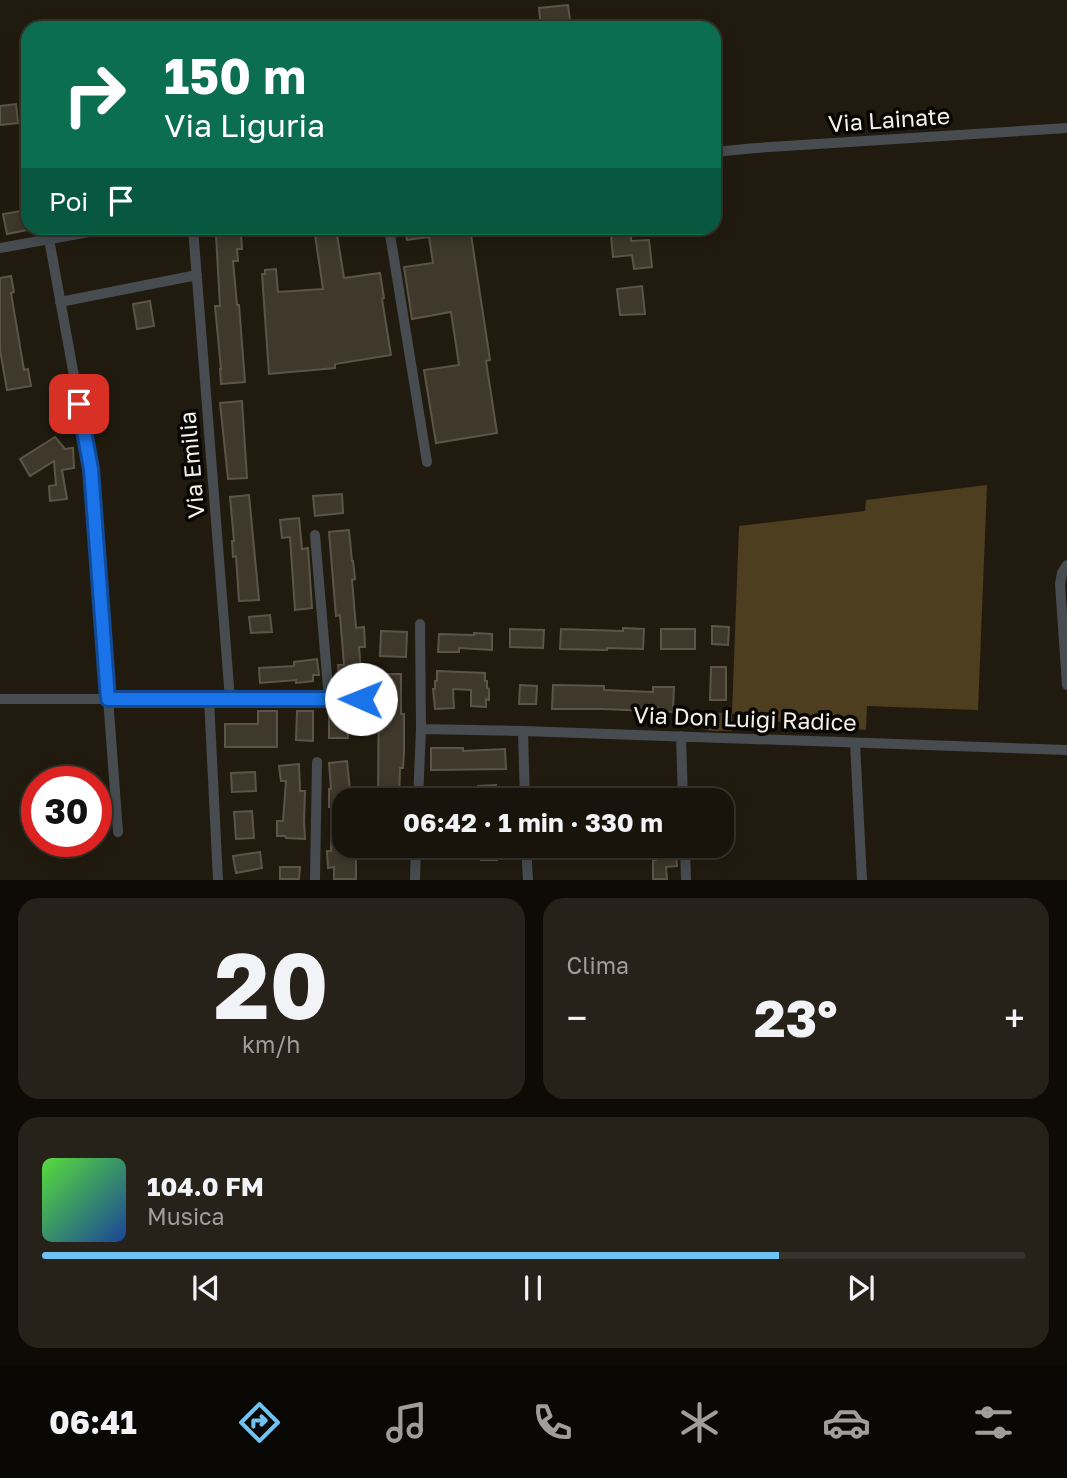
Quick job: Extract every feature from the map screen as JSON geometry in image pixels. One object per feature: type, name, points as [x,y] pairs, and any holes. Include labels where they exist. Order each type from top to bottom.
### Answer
[{"type":"street","name":"Via Lainate","points":[[721,151],[1067,128]]},
{"type":"street","points":[[0,248],[42,235]]},
{"type":"street","points":[[48,235],[91,469],[118,832]]},
{"type":"street","name":"Via Emilia","points":[[194,235],[230,699]]},
{"type":"street","points":[[390,235],[427,462]]},
{"type":"street","points":[[60,302],[197,275]]},
{"type":"street","points":[[315,535],[329,698]]},
{"type":"street","points":[[1067,565],[1060,584],[1067,685]]},
{"type":"street","points":[[419,788],[420,624]]},
{"type":"street","points":[[0,699],[361,699]]},
{"type":"street","points":[[209,699],[218,880]]},
{"type":"street","name":"Via Don Luigi Radice","points":[[421,729],[1067,750]]},
{"type":"street","points":[[523,731],[525,788]]},
{"type":"street","points":[[681,737],[683,788]]},
{"type":"street","points":[[855,743],[862,880]]},
{"type":"street","points":[[315,880],[317,762]]},
{"type":"street","points":[[415,880],[416,858]]},
{"type":"street","points":[[527,858],[528,880]]},
{"type":"street","points":[[685,858],[686,880]]},
{"type":"shaded area","points":[[987,485],[978,710],[867,706],[866,730],[844,728],[843,724],[743,720],[740,714],[732,714],[732,731],[712,731],[699,725],[696,712],[732,713],[739,526],[865,511],[866,500]]},
{"type":"building","points":[[568,5],[570,21],[540,21],[539,8]]},
{"type":"building","points":[[16,104],[18,123],[0,125],[0,106]]},
{"type":"building","points":[[21,211],[21,231],[7,234],[3,214]]},
{"type":"building","points":[[216,235],[241,235],[242,249],[237,249],[238,261],[233,261],[245,382],[221,384],[215,306],[220,306]]},
{"type":"building","points":[[315,235],[337,235],[344,278],[380,273],[391,355],[335,364],[335,368],[269,374],[262,274],[265,274],[265,270],[276,269],[278,292],[323,289]]},
{"type":"building","points":[[406,235],[471,235],[490,360],[486,361],[497,433],[436,443],[424,370],[459,365],[451,312],[412,319],[404,267],[433,263],[429,237],[407,240]]},
{"type":"building","points":[[611,235],[631,235],[631,241],[649,240],[652,267],[634,269],[632,255],[613,257]]},
{"type":"building","points":[[11,276],[14,292],[11,293],[24,370],[28,369],[31,386],[7,390],[0,350],[0,278]]},
{"type":"building","points":[[642,286],[645,314],[620,315],[617,289]]},
{"type":"building","points":[[150,301],[154,326],[137,329],[133,304]]},
{"type":"building","points":[[242,401],[247,478],[228,479],[220,403]]},
{"type":"building","points":[[55,437],[65,449],[73,448],[74,468],[62,470],[67,499],[50,501],[49,486],[56,485],[54,461],[30,476],[20,459]]},
{"type":"building","points":[[342,494],[343,513],[315,516],[313,496]]},
{"type":"building","points":[[249,495],[259,600],[239,601],[236,556],[233,557],[230,497]]},
{"type":"building","points":[[299,518],[302,549],[308,548],[312,608],[295,610],[290,537],[282,538],[280,520]]},
{"type":"building","points":[[349,530],[355,579],[352,580],[356,628],[364,627],[365,647],[359,647],[362,682],[339,683],[338,665],[344,665],[340,615],[336,616],[329,532]]},
{"type":"building","points":[[270,615],[272,632],[251,633],[249,617]]},
{"type":"building","points":[[712,626],[729,627],[728,645],[712,644]]},
{"type":"building","points":[[623,628],[644,629],[643,649],[560,649],[561,629],[623,631]]},
{"type":"building","points":[[510,629],[544,630],[543,648],[510,647]]},
{"type":"building","points":[[661,629],[695,629],[695,649],[661,649]]},
{"type":"building","points":[[381,631],[407,632],[406,657],[380,656]]},
{"type":"building","points":[[439,634],[492,634],[492,650],[459,648],[459,652],[438,652]]},
{"type":"building","points":[[317,659],[319,675],[313,675],[313,681],[260,683],[259,668],[294,666],[294,662]]},
{"type":"building","points":[[711,667],[726,667],[726,700],[710,700]]},
{"type":"building","points":[[437,671],[485,673],[489,689],[486,707],[471,706],[471,690],[453,689],[454,708],[435,709],[433,689],[437,681]]},
{"type":"building","points":[[379,674],[401,674],[404,752],[399,788],[378,788]]},
{"type":"building","points":[[520,685],[537,686],[536,704],[519,704]]},
{"type":"building","points":[[553,685],[604,686],[604,690],[653,692],[653,687],[674,687],[673,712],[552,709]]},
{"type":"building","points":[[258,711],[277,711],[277,747],[225,747],[225,724],[258,724]]},
{"type":"building","points":[[297,711],[313,711],[313,741],[296,740]]},
{"type":"building","points":[[329,714],[348,714],[348,738],[329,738]]},
{"type":"building","points":[[431,748],[463,748],[463,751],[505,749],[506,769],[431,770]]},
{"type":"building","points":[[347,761],[350,788],[332,788],[332,807],[329,807],[329,763]]},
{"type":"building","points":[[299,764],[300,791],[305,791],[305,839],[277,836],[277,821],[283,821],[286,781],[281,781],[279,766]]},
{"type":"building","points":[[255,772],[256,791],[232,792],[231,773]]},
{"type":"building","points":[[496,785],[496,788],[478,788]]},
{"type":"building","points":[[332,807],[332,858],[356,858],[356,879],[334,879],[334,867],[328,868],[327,851],[331,851]]},
{"type":"building","points":[[252,811],[254,838],[236,839],[234,812]]},
{"type":"building","points":[[260,852],[262,868],[236,873],[233,856]]},
{"type":"building","points":[[481,858],[497,858],[497,860]]},
{"type":"building","points":[[676,858],[677,866],[666,867],[667,879],[653,879],[653,860]]},
{"type":"building","points":[[280,867],[300,867],[299,879],[280,879]]},
{"type":"route","points":[[79,404],[91,469],[108,699],[361,699]]}]
